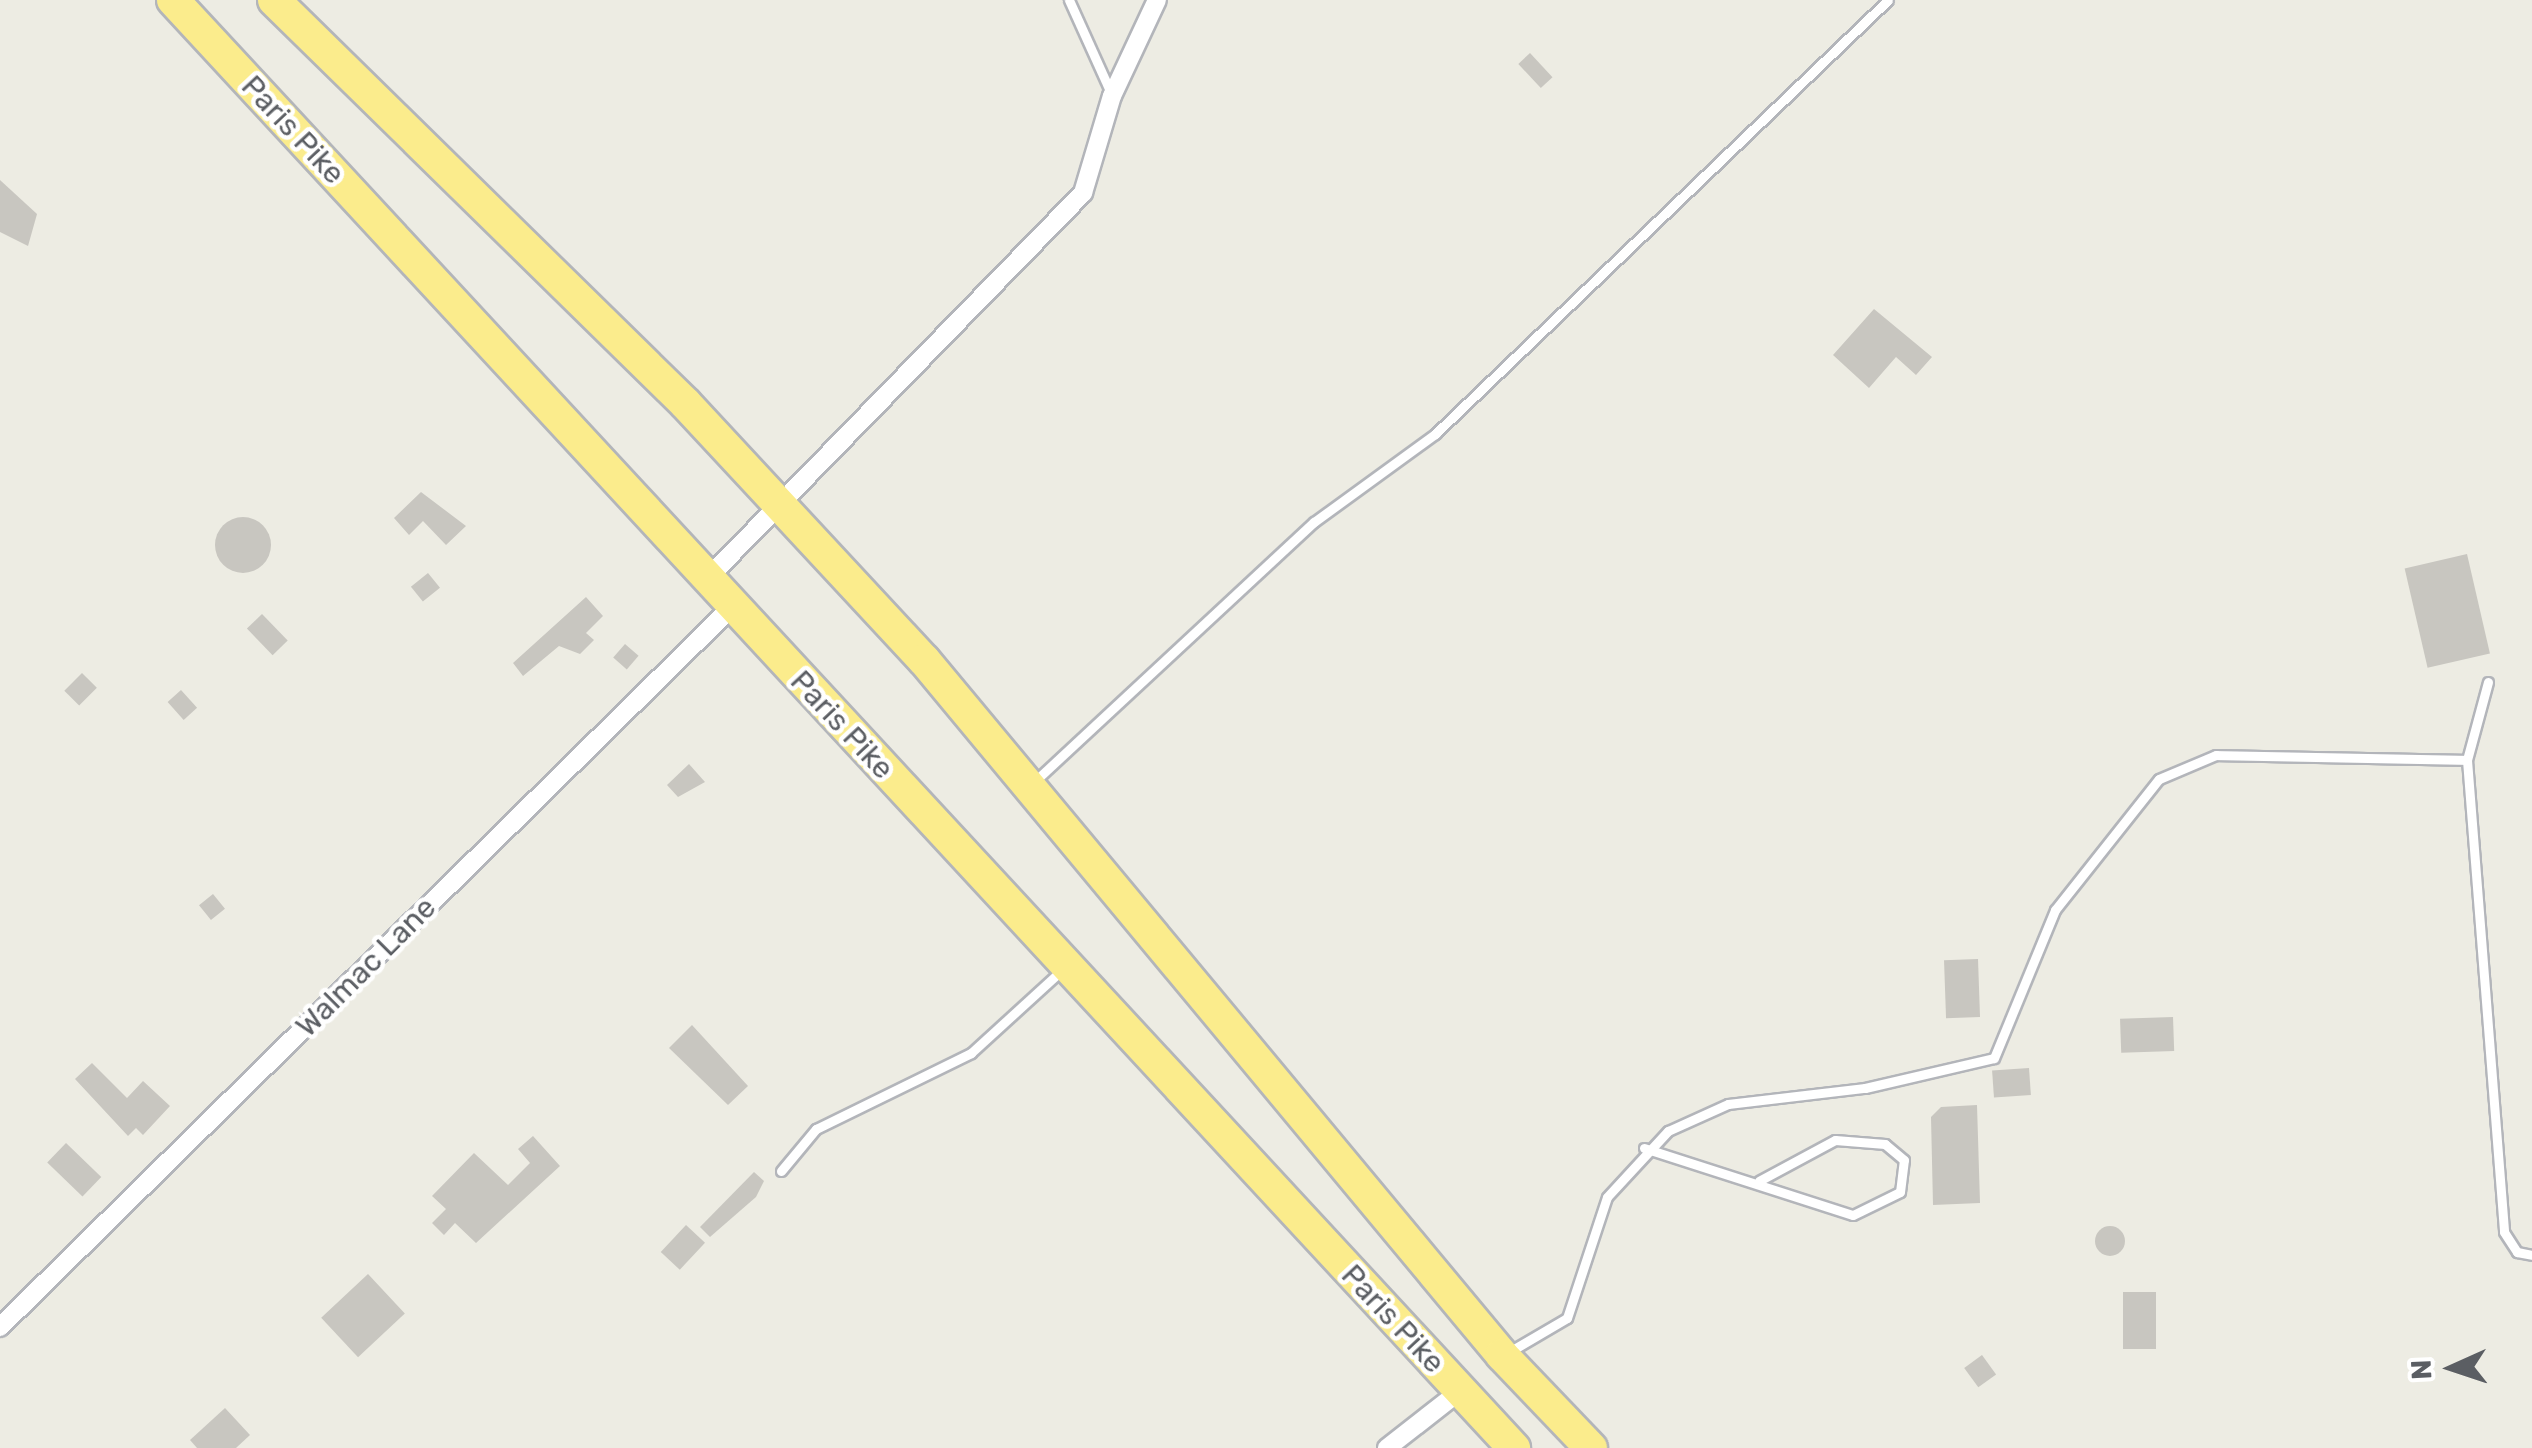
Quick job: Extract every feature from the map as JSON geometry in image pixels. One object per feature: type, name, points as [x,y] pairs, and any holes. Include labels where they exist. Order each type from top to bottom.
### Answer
[{"type":"highway","name":"Paris Pike","points":[[173,0],[1514,1448]]},
{"type":"highway","name":"Paris Pike","points":[[274,0],[780,504],[1032,784],[1502,1355],[1591,1448]]},
{"type":"highway","points":[[1460,1391],[1502,1355]]},
{"type":"street","points":[[707,579],[1082,194],[1112,96],[1157,0]]},
{"type":"street","name":"Walmac Lane","points":[[0,1328],[732,607]]},
{"type":"street","points":[[1387,1448],[1460,1391]]},
{"type":"lane","points":[[1069,0],[1112,96]]},
{"type":"lane","points":[[1032,784],[1314,522],[1436,434],[1888,0]]},
{"type":"lane","points":[[2488,682],[2467,760],[2504,1232],[2517,1252],[2532,1255]]},
{"type":"lane","points":[[1502,1355],[1566,1318],[1607,1197],[1644,1148],[1728,1104],[1940,1075],[1994,1058],[2034,954],[2080,871],[2146,789],[2182,766],[2216,756],[2467,760]]},
{"type":"lane","points":[[781,1170],[816,1129],[972,1053],[1066,966]]},
{"type":"lane","points":[[1644,1148],[1760,1181],[1853,1215],[1900,1192],[1904,1160],[1885,1144],[1835,1140],[1760,1181]]},
{"type":"building","points":[[1530,53],[1553,77],[1541,88],[1518,64]]},
{"type":"building","points":[[0,180],[37,214],[28,246],[0,232]]},
{"type":"building","points":[[1874,309],[1932,357],[1916,375],[1896,357],[1869,388],[1833,355]]},
{"type":"building","points":[[421,492],[466,526],[446,545],[423,521],[409,535],[394,518]]},
{"type":"building","points":[[243,517],[263,525],[271,545],[263,565],[243,573],[223,565],[215,545],[223,525]]},
{"type":"building","points":[[2467,554],[2490,653],[2428,668],[2405,568]]},
{"type":"building","points":[[428,573],[440,588],[423,602],[411,587]]},
{"type":"building","points":[[586,597],[603,616],[586,633],[594,640],[580,654],[559,646],[523,676],[513,663]]},
{"type":"building","points":[[262,614],[288,641],[273,655],[247,629]]},
{"type":"building","points":[[625,644],[639,656],[627,669],[613,658]]},
{"type":"building","points":[[82,673],[97,688],[79,706],[64,691]]},
{"type":"building","points":[[181,690],[197,708],[184,720],[168,702]]},
{"type":"building","points":[[689,764],[705,782],[678,797],[667,785]]},
{"type":"building","points":[[213,894],[225,909],[211,920],[199,905]]},
{"type":"building","points":[[1978,959],[1980,1017],[1946,1018],[1944,960]]},
{"type":"building","points":[[2173,1017],[2174,1051],[2121,1053],[2120,1019]]},
{"type":"building","points":[[692,1025],[748,1086],[728,1105],[669,1048]]},
{"type":"building","points":[[92,1063],[127,1098],[143,1081],[170,1106],[143,1135],[136,1128],[128,1136],[75,1079]]},
{"type":"building","points":[[2029,1068],[2031,1095],[1994,1098],[1992,1071]]},
{"type":"building","points":[[1977,1105],[1980,1203],[1933,1205],[1931,1117],[1941,1107]]},
{"type":"building","points":[[533,1136],[560,1166],[476,1243],[455,1223],[444,1235],[432,1223],[446,1209],[432,1196],[474,1153],[508,1185],[530,1163],[518,1149]]},
{"type":"building","points":[[66,1143],[101,1177],[82,1196],[47,1162]]},
{"type":"building","points":[[754,1172],[764,1181],[756,1197],[710,1237],[700,1227]]},
{"type":"building","points":[[686,1225],[705,1243],[680,1270],[661,1252]]},
{"type":"building","points":[[2110,1226],[2120,1231],[2125,1241],[2120,1251],[2110,1256],[2100,1251],[2095,1241],[2100,1231]]},
{"type":"building","points":[[368,1274],[405,1313],[358,1357],[321,1318]]},
{"type":"building","points":[[2123,1292],[2156,1292],[2156,1349],[2123,1349]]},
{"type":"building","points":[[1982,1355],[1996,1374],[1978,1387],[1964,1368]]},
{"type":"building","points":[[225,1408],[250,1435],[236,1448],[197,1448],[190,1440]]}]
